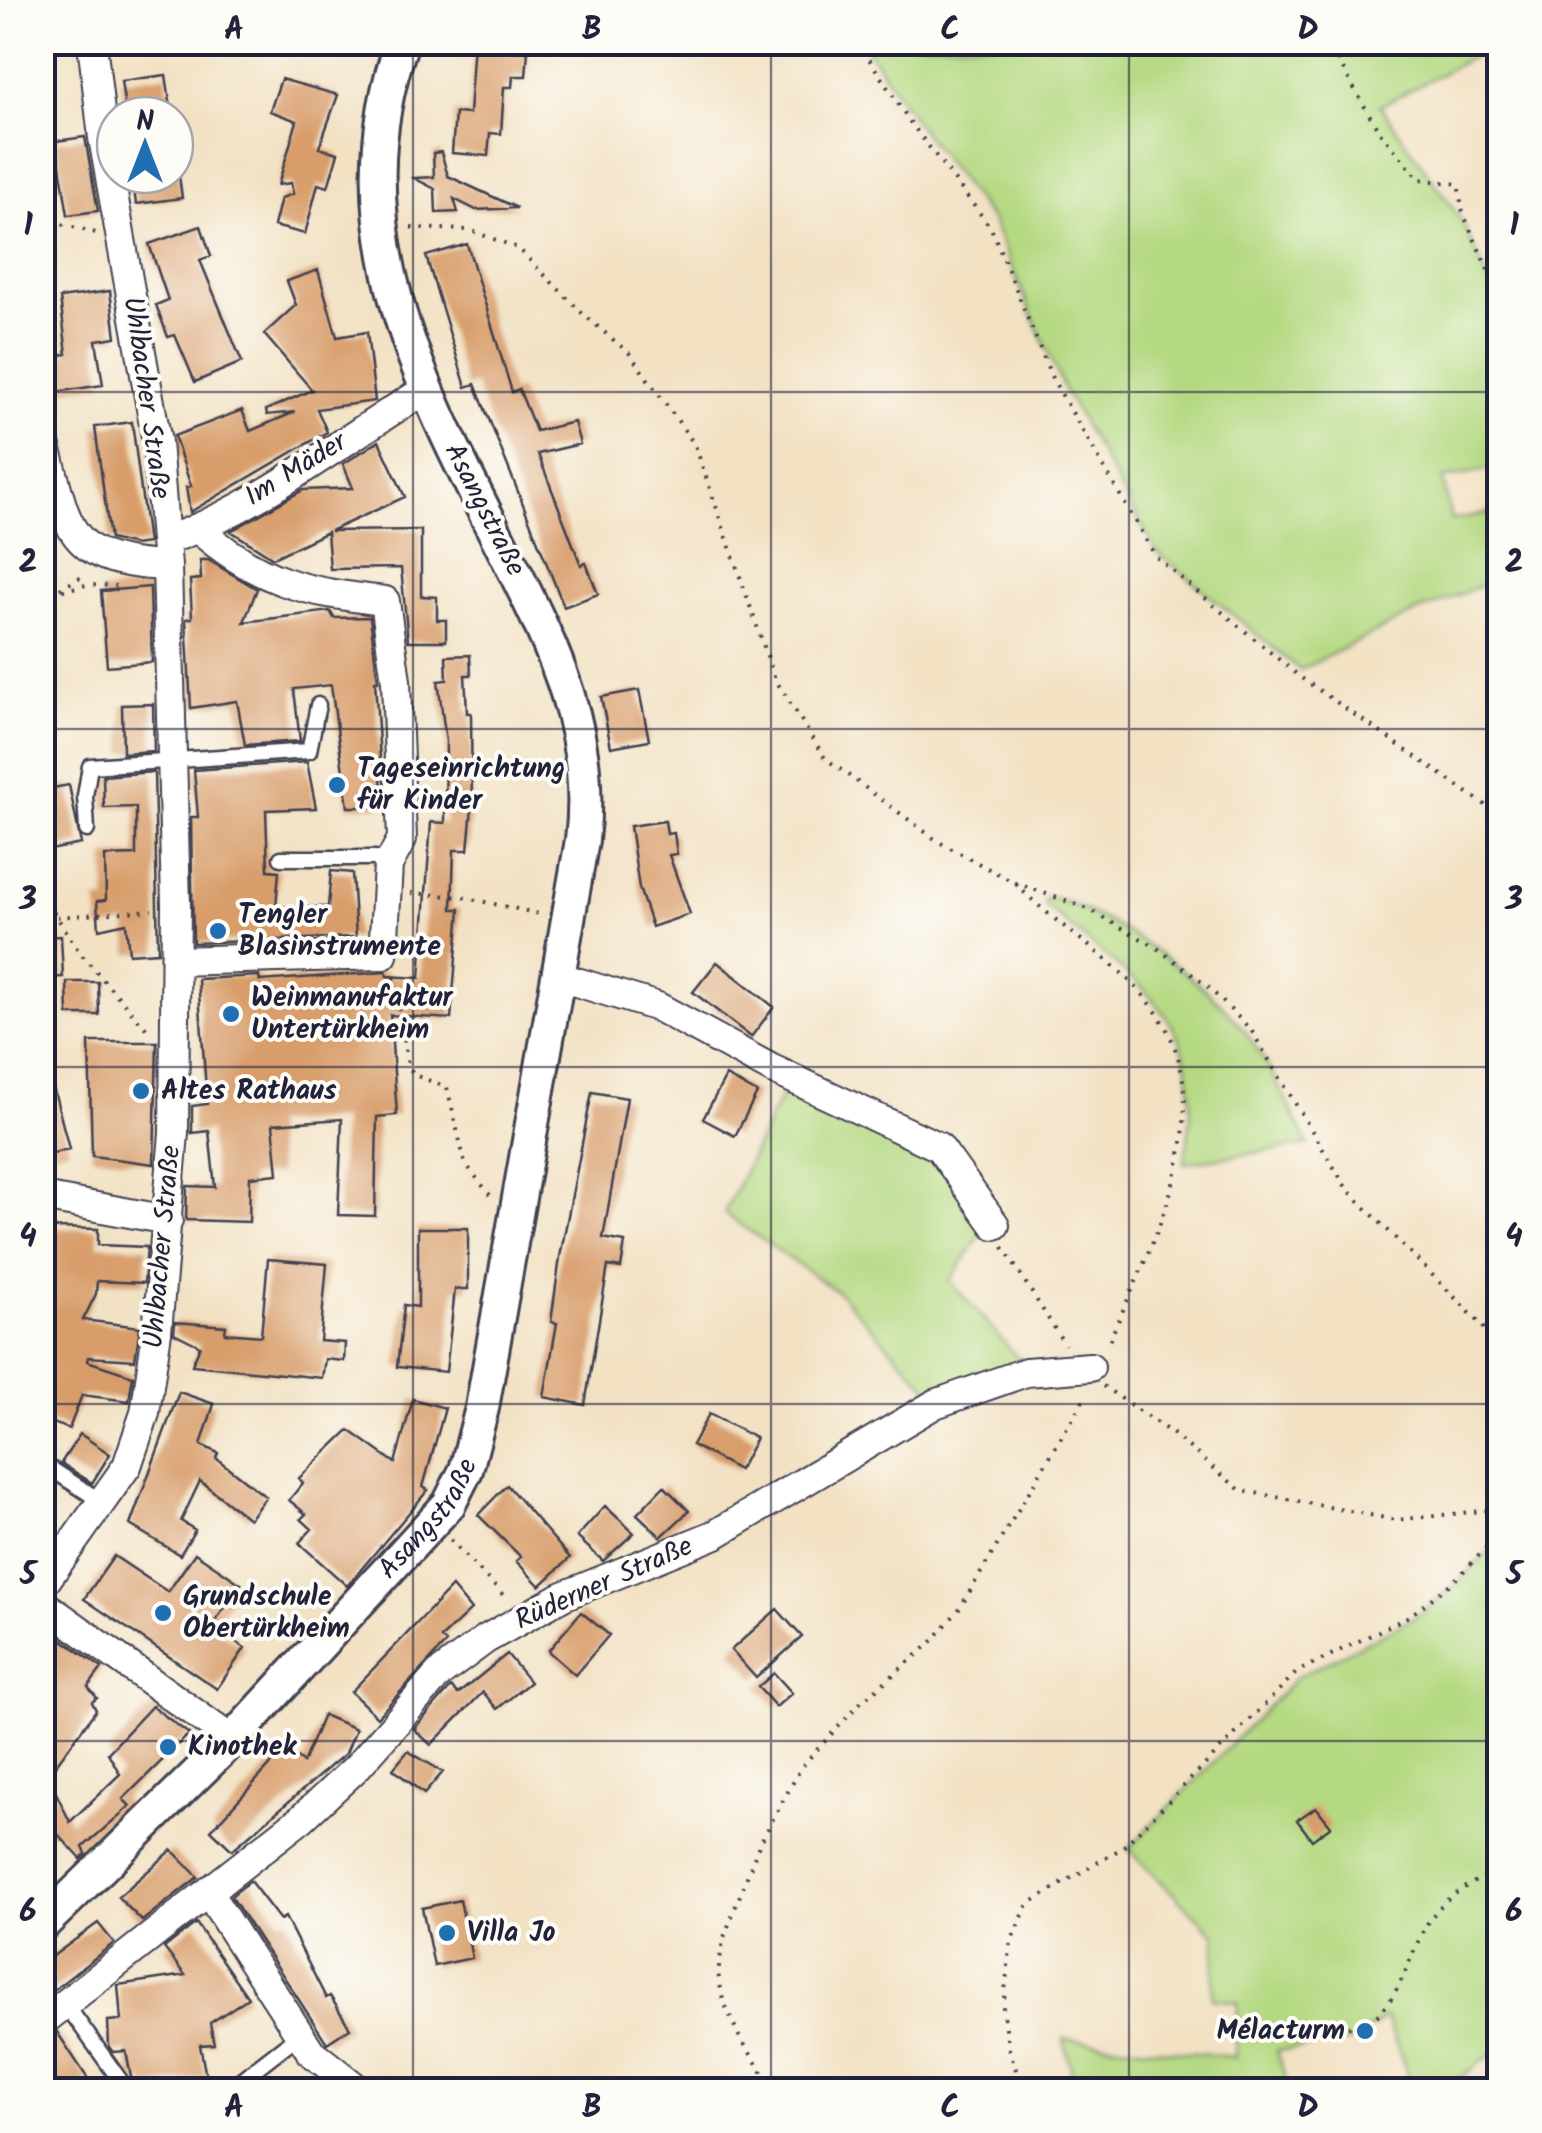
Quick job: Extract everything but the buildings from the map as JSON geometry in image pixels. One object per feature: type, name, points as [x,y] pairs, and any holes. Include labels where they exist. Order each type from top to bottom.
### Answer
[{"type":"street","name":"Uhlbacher Straße","points":[[42,1586],[127,1466],[146,1413],[174,1132],[176,909],[166,554],[157,442],[92,42]]},
{"type":"street","name":"Asangstraße","points":[[42,1925],[232,1740],[449,1504],[474,1442],[584,824],[583,756],[574,707],[550,639],[424,391],[395,301],[382,232],[378,150],[388,90],[402,42]]},
{"type":"street","name":"Im Mäder","points":[[166,554],[197,528],[297,476],[340,442],[424,391]]},
{"type":"street","points":[[42,433],[67,518],[81,543],[98,556],[124,564],[166,554]]},
{"type":"street","points":[[176,961],[383,954],[388,865],[402,839],[396,680],[385,600],[282,584],[230,557],[197,528]]},
{"type":"street","points":[[557,976],[658,1007],[772,1070],[932,1143],[962,1173],[995,1225]]},
{"type":"street","points":[[42,1196],[168,1220]]},
{"type":"street","name":"Rüderner Straße","points":[[42,2022],[331,1793],[439,1674],[523,1616],[601,1579],[716,1534],[935,1404],[1018,1374],[1086,1370]]},
{"type":"street","points":[[42,1603],[232,1740]]},
{"type":"street","points":[[208,1894],[315,2057],[359,2090]]},
{"type":"lane","points":[[87,830],[85,796],[90,766],[172,757],[310,751],[318,705]]},
{"type":"lane","points":[[281,858],[375,858],[388,865]]},
{"type":"lane","points":[[42,1463],[102,1502]]},
{"type":"lane","points":[[66,2006],[127,2090]]},
{"type":"lane","points":[[238,2082],[300,2034]]},
{"type":"path","points":[[858,42],[910,122],[992,228],[1052,378],[1156,558],[1300,678],[1500,815]]},
{"type":"path","points":[[1328,42],[1375,124],[1419,179],[1458,184],[1462,213],[1500,298]]},
{"type":"path","points":[[42,219],[121,238]]},
{"type":"path","points":[[382,232],[450,228],[504,240],[532,258],[583,314],[630,354],[695,445],[775,680],[818,749],[903,818],[1013,882],[1143,995],[1170,1032],[1183,1072],[1185,1116],[1175,1176],[1110,1339],[1086,1370],[1082,1406],[960,1608],[930,1644],[861,1702],[802,1766],[759,1845],[723,1940],[718,1973],[723,2000],[739,2036],[774,2090]]},
{"type":"path","points":[[42,595],[81,578]]},
{"type":"path","points":[[1013,882],[1063,897],[1131,932],[1188,970],[1231,1008],[1258,1041],[1347,1188],[1482,1325],[1500,1359]]},
{"type":"path","points":[[42,894],[112,993],[152,1035],[172,1046]]},
{"type":"path","points":[[425,894],[462,896],[568,920]]},
{"type":"path","points":[[56,917],[176,909]]},
{"type":"path","points":[[394,978],[408,1065],[414,1075],[447,1088],[466,1164],[490,1196],[517,1209]]},
{"type":"path","points":[[995,1225],[996,1234],[1086,1370],[1240,1490],[1396,1520],[1500,1509]]},
{"type":"path","points":[[432,1523],[523,1616]]},
{"type":"path","points":[[1023,2090],[1008,2050],[1003,2008],[1011,1941],[1028,1904],[1122,1848],[1296,1672],[1410,1615],[1455,1580],[1500,1534]]},
{"type":"path","points":[[1348,2027],[1364,2026],[1380,2012],[1428,1922],[1447,1899],[1500,1871]]},
{"type":"green space","points":[[863,43],[1499,43],[1380,106],[1462,221],[1499,304],[1499,467],[1443,479],[1451,520],[1499,511],[1499,578],[1410,615],[1300,670],[1157,552],[1065,392],[992,221],[917,124]]},
{"type":"green space","points":[[1049,897],[1131,935],[1210,994],[1258,1050],[1309,1145],[1184,1163],[1191,1113],[1188,1072],[1179,1039],[1162,1010],[1139,985],[1046,906],[1044,900]]},
{"type":"green space","points":[[787,1084],[934,1151],[988,1223],[950,1281],[1025,1366],[938,1398],[839,1293],[724,1213]]},
{"type":"green space","points":[[1499,1541],[1499,2049],[1443,2090],[1414,2090],[1386,2017],[1353,2041],[1277,2051],[1289,2090],[1076,2090],[1064,2039],[1235,2057],[1238,2002],[1212,1999],[1216,1936],[1128,1849],[1297,1677],[1414,1618],[1458,1583]]},
{"type":"place","name":"Tageseinrichtung für Kinder","points":[[337,785]]},
{"type":"place","name":"Tengler Blasinstrumente","points":[[218,931]]},
{"type":"place","name":"Weinmanufaktur Untertürkheim","points":[[231,1014]]},
{"type":"place","name":"Altes Rathaus","points":[[141,1091]]},
{"type":"place","name":"Grundschule Obertürkheim","points":[[163,1613]]},
{"type":"place","name":"Kinothek","points":[[168,1747]]},
{"type":"place","name":"Villa Jo","points":[[447,1933]]},
{"type":"place","name":"Mélacturm","points":[[1365,2031]]}]
